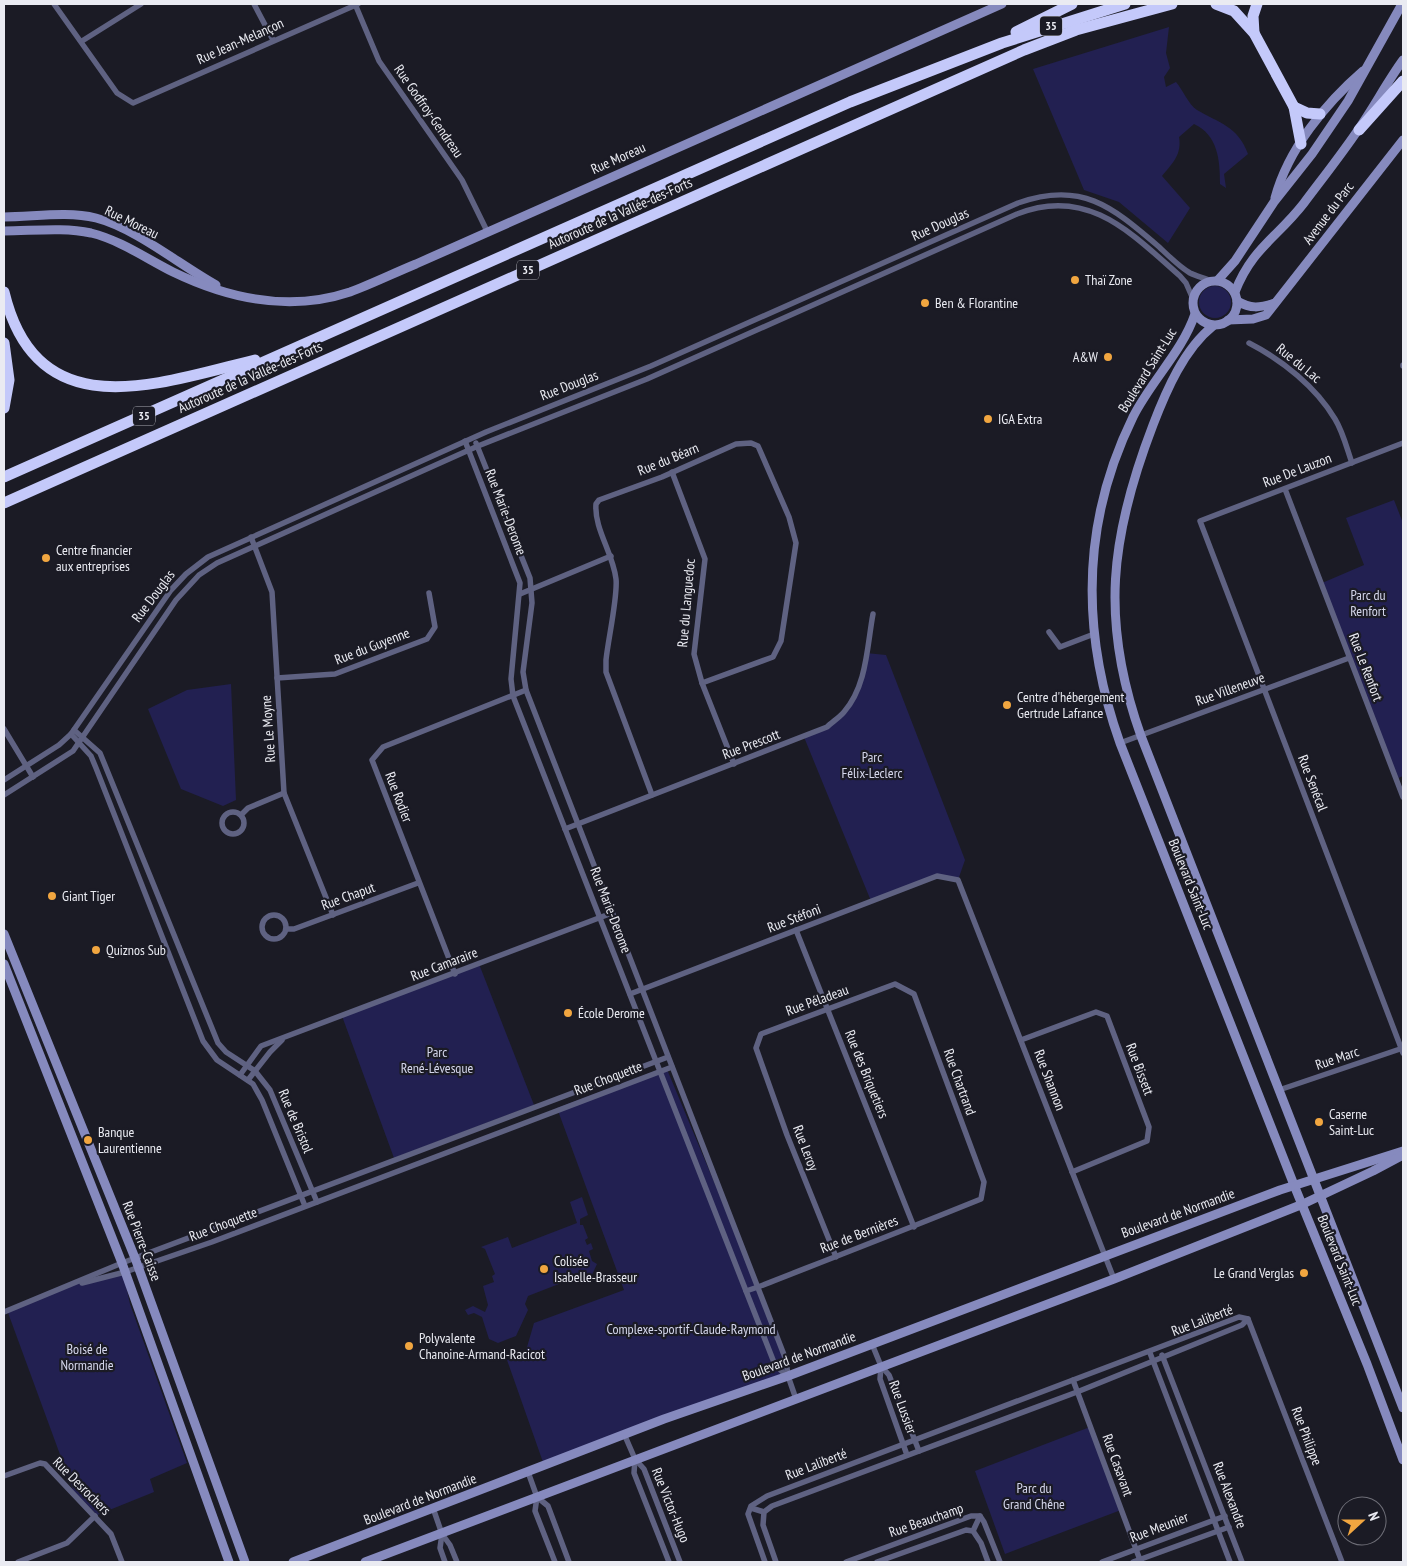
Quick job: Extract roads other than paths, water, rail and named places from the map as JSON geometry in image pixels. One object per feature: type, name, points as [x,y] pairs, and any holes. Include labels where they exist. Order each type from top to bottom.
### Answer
[{"type":"highway","points":[[979,52],[1072,4]]},
{"type":"highway","name":"Autoroute de la Vallée-des-Forts","points":[[4,477],[828,111],[979,52],[1125,4]]},
{"type":"highway","name":"Autoroute de la Vallée-des-Forts","points":[[4,503],[1029,48],[1094,25],[1172,4]]},
{"type":"highway","points":[[1216,4],[1234,11],[1254,33],[1294,107],[1301,144]]},
{"type":"highway","points":[[1254,33],[1253,16],[1257,4]]},
{"type":"highway","points":[[1359,130],[1403,81]]},
{"type":"highway","points":[[1294,107],[1307,113],[1320,114]]},
{"type":"highway","points":[[4,292],[16,330],[32,353],[54,371],[87,385],[115,387],[158,383],[284,353]]},
{"type":"highway","points":[[4,343],[9,380],[4,408]]},
{"type":"street","points":[[54,4],[82,41],[141,4]]},
{"type":"street","points":[[254,4],[273,40]]},
{"type":"street","name":"Rue Jean-Melançon","points":[[82,41],[117,93],[133,104],[356,4]]},
{"type":"street","name":"Rue Godfroy-Gendreau","points":[[356,4],[379,61],[462,180],[486,231]]},
{"type":"street","name":"Rue Moreau","points":[[4,231],[71,231],[91,233],[109,239],[187,278],[236,296],[262,301],[291,302],[341,294],[1002,4]]},
{"type":"street","points":[[1402,4],[1369,66],[1312,154],[1274,202],[1236,261],[1215,281],[1199,288],[1193,299],[1195,314],[1201,321],[1213,326],[1228,320],[1234,313],[1240,279],[1256,252],[1297,212],[1359,130],[1403,60]]},
{"type":"street","points":[[1274,202],[1279,182],[1320,114],[1340,92],[1369,66]]},
{"type":"street","name":"Avenue du Parc","points":[[1228,320],[1258,319],[1266,315],[1403,140]]},
{"type":"street","name":"Rue Douglas","points":[[4,780],[59,745],[72,732],[181,578],[202,561],[250,537],[465,441],[651,366],[1005,208],[1034,198],[1067,195],[1103,204],[1132,223],[1183,268],[1215,281]]},
{"type":"street","name":"Rue Douglas","points":[[4,795],[64,758],[79,744],[170,607],[187,587],[211,566],[478,446],[647,379],[1037,207],[1072,206],[1108,218],[1180,276],[1186,283],[1193,299]]},
{"type":"street","name":"Rue Moreau","points":[[4,216],[82,216],[103,220],[126,231],[236,296]]},
{"type":"street","points":[[1215,281],[1228,284],[1236,296],[1248,307],[1257,308],[1275,303]]},
{"type":"street","name":"Boulevard Saint-Luc","points":[[1195,314],[1183,340],[1147,390],[1115,458],[1102,503],[1095,542],[1091,598],[1096,661],[1104,696],[1120,743],[1294,1185],[1367,1364],[1403,1460]]},
{"type":"street","name":"Boulevard Saint-Luc","points":[[1213,326],[1198,341],[1162,401],[1131,486],[1119,534],[1116,561],[1115,621],[1124,677],[1141,736],[1315,1178],[1403,1408]]},
{"type":"street","name":"Rue du Lac","points":[[1249,343],[1268,352],[1315,391],[1336,420],[1352,462]]},
{"type":"street","name":"Rue Marie-Derome","points":[[474,438],[530,578],[532,588],[523,672],[526,690],[786,1360],[788,1376],[796,1399]]},
{"type":"street","name":"Rue Marie-Derome","points":[[465,441],[520,583],[511,679],[513,696],[775,1365],[788,1376]]},
{"type":"street","name":"Rue du Béarn","points":[[652,795],[606,672],[616,580],[611,556],[595,515],[596,504],[599,500],[672,472],[736,444],[751,443],[758,446],[782,500],[796,543],[781,641],[773,657],[702,684]]},
{"type":"street","name":"Rue De Lauzon","points":[[1200,521],[1403,443]]},
{"type":"street","name":"Rue du Languedoc","points":[[672,472],[705,559],[694,654],[702,684],[734,764]]},
{"type":"street","name":"Rue Le Renfort","points":[[1285,488],[1403,797]]},
{"type":"street","name":"Rue Senécal","points":[[1200,521],[1403,1050]]},
{"type":"street","name":"Rue Le Moyne","points":[[250,537],[272,592],[284,794],[333,914]]},
{"type":"street","points":[[520,594],[611,556]]},
{"type":"street","name":"Rue du Guyenne","points":[[277,678],[335,674],[427,639],[435,627],[429,593]]},
{"type":"street","name":"Rue Prescott","points":[[565,828],[826,728],[845,712],[856,692],[863,672],[873,614]]},
{"type":"street","points":[[1049,632],[1060,647],[1094,634]]},
{"type":"street","name":"Rue Villeneuve","points":[[1120,743],[1349,658]]},
{"type":"street","name":"Rue Rodier","points":[[454,974],[372,760],[383,747],[526,690]]},
{"type":"street","points":[[4,729],[33,777]]},
{"type":"street","name":"Rue de Bristol","points":[[72,732],[82,737],[100,753],[218,1043],[226,1052],[255,1072],[270,1090],[279,1107],[316,1202]]},
{"type":"street","name":"Rue de Bristol","points":[[72,732],[79,744],[93,760],[209,1051],[217,1060],[248,1080],[262,1100],[305,1206]]},
{"type":"street","points":[[241,815],[248,808],[284,794]]},
{"type":"street","points":[[235,812],[241,815],[245,822],[240,833],[232,835],[225,832],[222,821],[225,815],[235,812]]},
{"type":"street","points":[[130,855],[140,851]]},
{"type":"street","name":"Rue Stéfoni","points":[[630,994],[937,876],[958,880],[963,890]]},
{"type":"street","name":"Rue Chaput","points":[[286,929],[294,929],[418,883]]},
{"type":"street","name":"Rue Shannon","points":[[963,890],[1114,1279]]},
{"type":"street","name":"Rue Camaraire","points":[[240,1075],[261,1046],[612,913]]},
{"type":"street","name":"Rue Chaput","points":[[274,915],[284,921],[286,929],[279,938],[272,939],[265,935],[262,925],[266,918],[274,915]]},
{"type":"street","name":"Rue des Briquetiers","points":[[796,930],[914,1227]]},
{"type":"street","name":"Rue Pierre-Caisse","points":[[4,934],[139,1267],[245,1562]]},
{"type":"street","points":[[173,962],[182,958]]},
{"type":"street","name":"Rue Pierre-Caisse","points":[[4,964],[122,1263],[229,1562]]},
{"type":"street","name":"Rue Péladeau","points":[[756,1048],[761,1034],[895,984]]},
{"type":"street","name":"Rue Chartrand","points":[[895,984],[914,994],[984,1182],[981,1199]]},
{"type":"street","name":"Rue Bissett","points":[[1021,1040],[1096,1012],[1107,1016],[1149,1127],[1150,1135],[1147,1142],[1072,1172]]},
{"type":"street","name":"Rue Camaraire","points":[[248,1080],[270,1052],[285,1038]]},
{"type":"street","name":"Rue Leroy","points":[[756,1048],[787,1135],[836,1257]]},
{"type":"street","name":"Rue Marc","points":[[1279,1090],[1403,1050]]},
{"type":"street","name":"Rue Choquette","points":[[4,1312],[135,1258],[668,1057]]},
{"type":"street","name":"Rue Choquette","points":[[65,1287],[139,1267],[386,1176],[672,1067]]},
{"type":"street","points":[[493,1123],[497,1134]]},
{"type":"street","name":"Boulevard de Normandie","points":[[293,1562],[625,1436],[664,1419],[788,1376],[1104,1255],[1294,1185],[1403,1151]]},
{"type":"street","points":[[365,1562],[1114,1279],[1303,1204],[1403,1155]]},
{"type":"street","points":[[382,1164],[386,1176]]},
{"type":"street","name":"Rue de Bernières","points":[[746,1291],[914,1227],[981,1199]]},
{"type":"street","name":"Rue Laliberté","points":[[751,1508],[767,1496],[1160,1349],[1239,1317],[1248,1319]]},
{"type":"street","name":"Rue Laliberté","points":[[764,1512],[772,1506],[1153,1362],[1242,1325],[1248,1319]]},
{"type":"street","name":"Rue Philippe","points":[[1248,1319],[1342,1562]]},
{"type":"street","name":"Rue Lussier","points":[[872,1344],[881,1366],[889,1375],[919,1451]]},
{"type":"street","name":"Rue Alexandre","points":[[1160,1349],[1242,1562]]},
{"type":"street","name":"Rue Alexandre","points":[[1150,1352],[1230,1562]]},
{"type":"street","points":[[1367,1364],[1383,1356]]},
{"type":"street","name":"Rue Lussier","points":[[881,1366],[880,1378],[907,1455]]},
{"type":"street","name":"Rue Casavant","points":[[1073,1380],[1140,1560]]},
{"type":"street","points":[[1034,1395],[1037,1406]]},
{"type":"street","points":[[174,1409],[188,1405]]},
{"type":"street","name":"Rue Victor-Hugo","points":[[625,1436],[635,1459],[644,1469],[680,1562]]},
{"type":"street","points":[[1183,1441],[1194,1436]]},
{"type":"street","points":[[192,1458],[206,1454]]},
{"type":"street","name":"Rue Victor-Hugo","points":[[635,1459],[634,1473],[669,1562]]},
{"type":"street","name":"Rue Desrochers","points":[[4,1476],[40,1463],[45,1464],[111,1534],[122,1562]]},
{"type":"street","points":[[528,1472],[537,1497],[535,1511],[555,1562]]},
{"type":"street","points":[[207,1501],[221,1497]]},
{"type":"street","points":[[537,1497],[548,1506],[569,1562]]},
{"type":"street","points":[[432,1508],[442,1534],[450,1545],[457,1562]]},
{"type":"street","points":[[765,1562],[748,1514],[751,1508],[764,1512],[763,1525],[776,1562]]},
{"type":"street","points":[[18,1562],[67,1543],[95,1516]]},
{"type":"street","name":"Rue Beauchamp","points":[[846,1562],[970,1516],[980,1516]]},
{"type":"street","name":"Rue Beauchamp","points":[[973,1531],[980,1516]]},
{"type":"street","name":"Rue Beauchamp","points":[[980,1516],[1000,1562]]},
{"type":"street","name":"Rue Meunier","points":[[1102,1562],[1225,1516]]},
{"type":"street","points":[[218,1530],[231,1525]]},
{"type":"street","name":"Rue Meunier","points":[[1133,1562],[1229,1527]]},
{"type":"street","name":"Rue Beauchamp","points":[[877,1562],[966,1530],[973,1531],[981,1543],[988,1562]]},
{"type":"street","points":[[442,1534],[440,1548],[445,1562]]},
{"type":"street","name":"Rue Beauchamp","points":[[880,1549],[884,1559]]},
{"type":"place","name":"Thaï Zone","points":[[1075,280]]},
{"type":"place","name":"Ben & Florantine","points":[[925,303]]},
{"type":"place","name":"A&W","points":[[1108,357]]},
{"type":"place","name":"IGA Extra","points":[[988,419]]},
{"type":"place","name":"Centre financier aux entreprises","points":[[46,558]]},
{"type":"place","name":"Centre d'hébergement Gertrude Lafrance","points":[[1007,705]]},
{"type":"place","name":"Giant Tiger","points":[[52,896]]},
{"type":"place","name":"Quiznos Sub","points":[[96,950]]},
{"type":"place","name":"École Derome","points":[[568,1013]]},
{"type":"place","name":"Caserne Saint-Luc","points":[[1319,1122]]},
{"type":"place","name":"Banque Laurentienne","points":[[88,1140]]},
{"type":"place","name":"Colisée Isabelle-Brasseur","points":[[544,1269]]},
{"type":"place","name":"Le Grand Verglas","points":[[1304,1273]]},
{"type":"place","name":"Polyvalente Chanoine-Armand-Racicot","points":[[409,1346]]},
{"type":"park label","name":"Parc du Renfort","points":[[1368,604]]},
{"type":"park label","name":"Parc Félix-Leclerc","points":[[872,766]]},
{"type":"park label","name":"Parc René-Lévesque","points":[[437,1060]]},
{"type":"park label","name":"Complexe-sportif-Claude-Raymond","points":[[691,1329]]},
{"type":"park label","name":"Boisé de Normandie","points":[[87,1358]]},
{"type":"park label","name":"Parc du Grand Chêne","points":[[1034,1496]]}]
